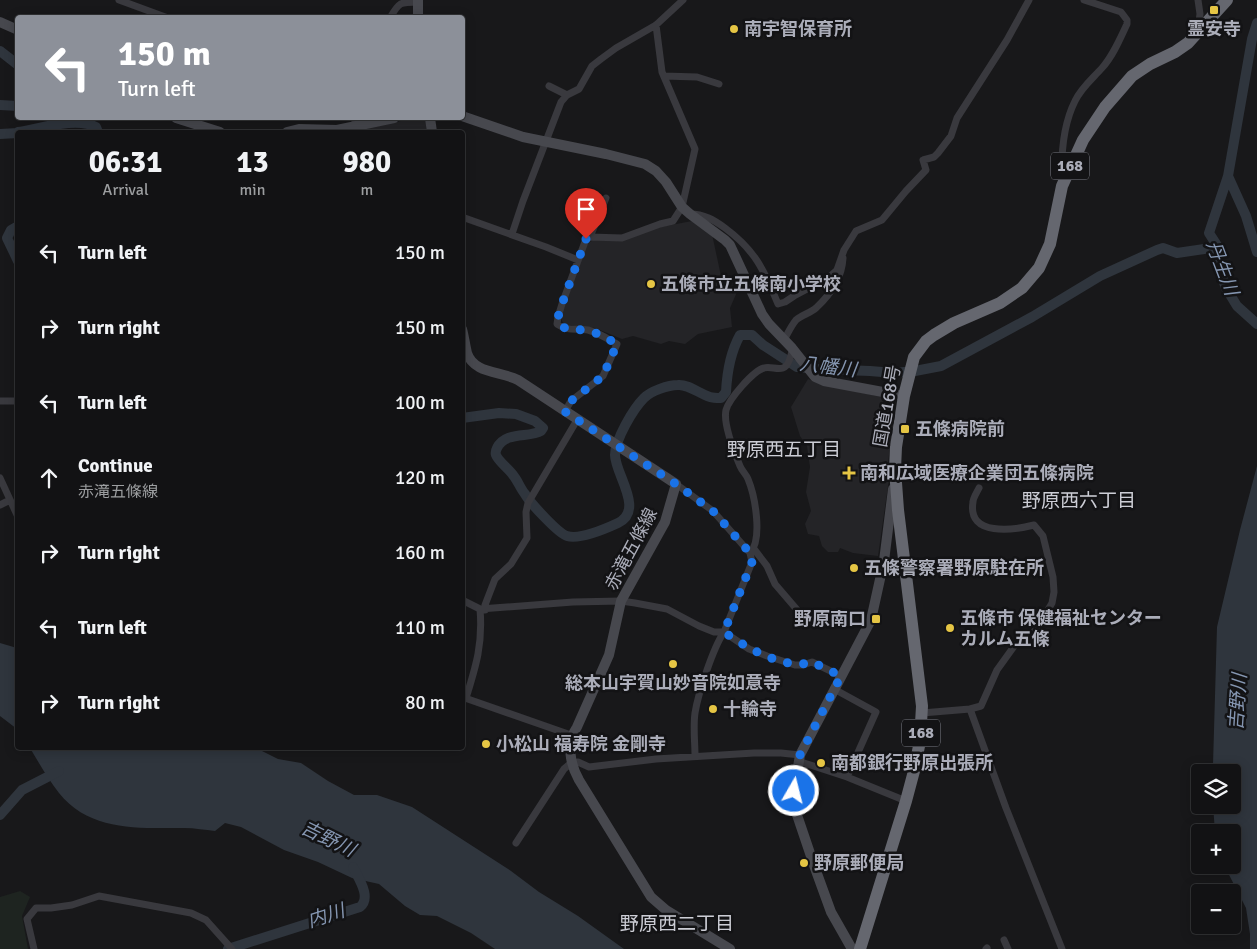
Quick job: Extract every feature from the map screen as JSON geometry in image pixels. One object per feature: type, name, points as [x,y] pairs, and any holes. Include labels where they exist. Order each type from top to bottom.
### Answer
[{"type":"highway","name":"国道168号","points":[[860,949],[906,801],[919,749],[922,713],[895,469],[896,447],[904,396],[914,357],[926,341],[954,323],[1000,303],[1022,288],[1039,268],[1050,244],[1062,186],[1083,140],[1118,90],[1132,76],[1150,64],[1175,52],[1196,36],[1227,0]]},
{"type":"street","points":[[119,0],[160,15]]},
{"type":"street","points":[[512,234],[561,102],[567,95],[579,89],[592,66],[600,59],[656,25],[683,0]]},
{"type":"street","points":[[686,211],[706,216],[741,240],[753,253],[770,284],[778,304],[828,278],[837,270],[844,250],[856,231],[882,220],[926,170],[923,160],[938,153],[952,136],[957,118],[1029,0]]},
{"type":"street","points":[[1062,186],[1061,159],[1063,141],[1075,100],[1089,80],[1103,67],[1127,24],[1125,16],[1105,3],[1084,0]]},
{"type":"street","points":[[1196,36],[1200,14],[1198,0]]},
{"type":"street","points":[[392,15],[401,2],[418,1],[418,15]]},
{"type":"street","points":[[0,22],[15,29]]},
{"type":"street","points":[[590,237],[622,238],[673,221],[686,211],[696,148],[662,72],[656,25]]},
{"type":"street","points":[[664,76],[697,77],[719,84]]},
{"type":"street","points":[[549,86],[567,95]]},
{"type":"street","points":[[465,117],[523,137],[546,140],[645,164],[656,171],[666,182],[686,211],[725,240],[730,246],[762,314],[815,377],[824,381],[904,396]]},
{"type":"street","points":[[180,120],[194,128],[207,130]]},
{"type":"street","points":[[295,130],[337,130],[384,120]]},
{"type":"street","points":[[564,411],[571,401],[603,376],[617,344],[600,334],[587,330],[565,330],[558,324],[558,317],[582,246],[586,239],[590,237],[606,198]]},
{"type":"street","points":[[465,218],[578,260]]},
{"type":"street","points":[[784,340],[797,319],[815,309],[837,283],[843,269],[844,250]]},
{"type":"street","points":[[695,756],[695,714],[718,641],[724,632],[752,562],[752,551],[757,538],[754,504],[748,478],[740,467],[727,426],[726,411],[733,397],[760,370],[766,367],[783,368],[794,353]]},
{"type":"street","points":[[465,357],[484,370],[510,376],[676,484],[713,511],[767,566],[776,584],[799,612],[812,622]]},
{"type":"street","points":[[0,401],[15,401]]},
{"type":"street","points":[[465,694],[480,646],[482,610],[495,579],[511,564],[527,538],[526,512],[530,500],[577,420]]},
{"type":"street","points":[[852,949],[831,912],[795,809],[794,791],[799,758],[871,620],[884,561],[895,469]]},
{"type":"street","points":[[0,478],[15,511]]},
{"type":"street","name":"赤滝五條線","points":[[676,484],[666,522],[621,601],[607,660],[577,727],[571,736],[571,763],[579,780],[650,897],[666,910],[730,949]]},
{"type":"street","points":[[922,713],[970,709],[980,706],[997,670],[1015,645],[1036,630],[1052,603],[1054,592],[1053,577],[1043,536],[1034,526],[1013,530],[993,530],[980,524],[974,515],[973,502],[979,488]]},
{"type":"street","points":[[0,505],[10,500]]},
{"type":"street","points":[[465,602],[482,610],[574,602],[621,601],[667,609],[706,629],[714,632],[724,632],[748,649],[766,656],[795,665],[812,662],[841,676]]},
{"type":"street","points":[[834,689],[876,712],[847,777]]},
{"type":"street","points":[[465,697],[571,736]]},
{"type":"street","points":[[970,709],[1006,808],[1062,949]]},
{"type":"street","points":[[516,843],[564,770],[571,763],[578,762],[590,767],[695,756],[781,753],[799,758],[906,801]]},
{"type":"street","points":[[34,949],[26,919],[36,908],[72,905],[99,896],[191,913],[206,920],[232,949]]},
{"type":"street","points":[[1004,940],[1008,949]]},
{"type":"shaded area","points":[[405,120],[426,120],[427,130],[360,130]]},
{"type":"shaded area","name":"五條市立五條南小学校","points":[[692,221],[712,234],[721,276],[737,292],[730,308],[732,327],[698,334],[685,344],[669,341],[661,344],[633,336],[622,339],[595,328],[565,325],[561,316],[588,243],[593,240]]},
{"type":"shaded area","name":"南和広域医療企業団五條病院","points":[[808,379],[820,384],[896,400],[888,463],[889,479],[878,556],[853,553],[840,548],[838,552],[828,552],[822,546],[819,536],[808,534],[805,524],[811,511],[806,492],[810,467],[807,446],[800,436],[791,407]]},
{"type":"shaded area","points":[[20,891],[30,897],[22,916],[28,949],[0,949],[0,897]]},
{"type":"water","name":"吉野川","points":[[1257,466],[1257,949],[1250,949],[1250,934],[1246,908],[1241,898],[1241,884],[1234,884],[1229,874],[1241,874],[1241,824],[1214,824],[1214,814],[1241,814],[1241,764],[1213,764],[1217,627]]},
{"type":"water","points":[[0,643],[15,647],[15,727],[0,716]]},
{"type":"water","name":"吉野川","points":[[31,750],[260,750],[278,759],[301,763],[354,795],[377,795],[412,807],[511,871],[624,949],[495,949],[471,933],[437,916],[420,915],[405,906],[379,884],[352,878],[318,862],[284,850],[241,827],[225,823],[215,831],[188,828],[133,827],[101,821],[85,815],[71,806],[47,777]]},
{"type":"waterway","name":"丹生川","points":[[1257,23],[1252,39],[1228,176],[1209,233],[1218,247],[1219,268],[1226,288],[1237,306],[1257,324]]},
{"type":"waterway","name":"八幡川","points":[[0,51],[15,63]]},
{"type":"waterway","name":"八幡川","points":[[0,105],[15,106]]},
{"type":"waterway","name":"八幡川","points":[[28,130],[69,123],[88,124],[96,127],[97,130]]},
{"type":"waterway","name":"八幡川","points":[[0,134],[15,133]]},
{"type":"waterway","name":"丹生川","points":[[1228,176],[1246,216],[1257,252]]},
{"type":"waterway","name":"八幡川","points":[[15,228],[11,230],[7,238],[15,255]]},
{"type":"waterway","name":"八幡川","points":[[465,418],[499,413],[516,414],[535,421],[543,428],[536,433],[506,439],[497,448],[496,455],[515,477],[523,492],[558,530],[572,537],[585,535],[618,523],[626,517],[629,510],[627,491],[616,463],[615,455],[621,433],[640,403],[647,395],[655,391],[678,385],[686,386],[710,397],[721,398],[726,392],[730,363],[740,335],[752,335],[763,345],[797,367],[894,373],[915,371],[941,366],[1032,317],[1100,276],[1157,250],[1163,248],[1177,253],[1218,247]]},
{"type":"waterway","points":[[0,815],[22,790],[59,771]]},
{"type":"waterway","name":"内川","points":[[228,949],[360,907],[365,898],[361,882],[353,867]]},
{"type":"place","name":"霊安寺","points":[[1214,10]]},
{"type":"place","name":"南宇智保育所","points":[[734,29]]},
{"type":"place","name":"五條市立五條南小学校","points":[[651,284]]},
{"type":"place","name":"五條病院前","points":[[905,429]]},
{"type":"place","name":"南和広域医療企業団五條病院","points":[[849,473]]},
{"type":"place","name":"五條警察署野原駐在所","points":[[854,568]]},
{"type":"place","name":"野原南口","points":[[876,619]]},
{"type":"place","name":"五條市 保健福祉センター カルム五條","points":[[950,628]]},
{"type":"place","name":"総本山宇賀山妙音院如意寺","points":[[673,664]]},
{"type":"place","name":"十輪寺","points":[[713,709]]},
{"type":"place","name":"小松山 福寿院 金剛寺","points":[[486,744]]},
{"type":"place","name":"南都銀行野原出張所","points":[[821,763]]},
{"type":"place","name":"野原郵便局","points":[[804,863]]},
{"type":"district","name":"野原西五丁目","points":[[784,450]]},
{"type":"district","name":"野原西六丁目","points":[[1079,501]]},
{"type":"district","name":"野原西二丁目","points":[[677,924]]},
{"type":"route","points":[[586,239],[562,304],[558,324],[565,330],[587,330],[600,334],[617,344],[607,371],[571,401],[564,411],[676,484],[713,511],[750,553],[752,562],[724,632],[748,649],[766,656],[795,665],[812,662],[841,676],[800,755],[794,791]]}]
